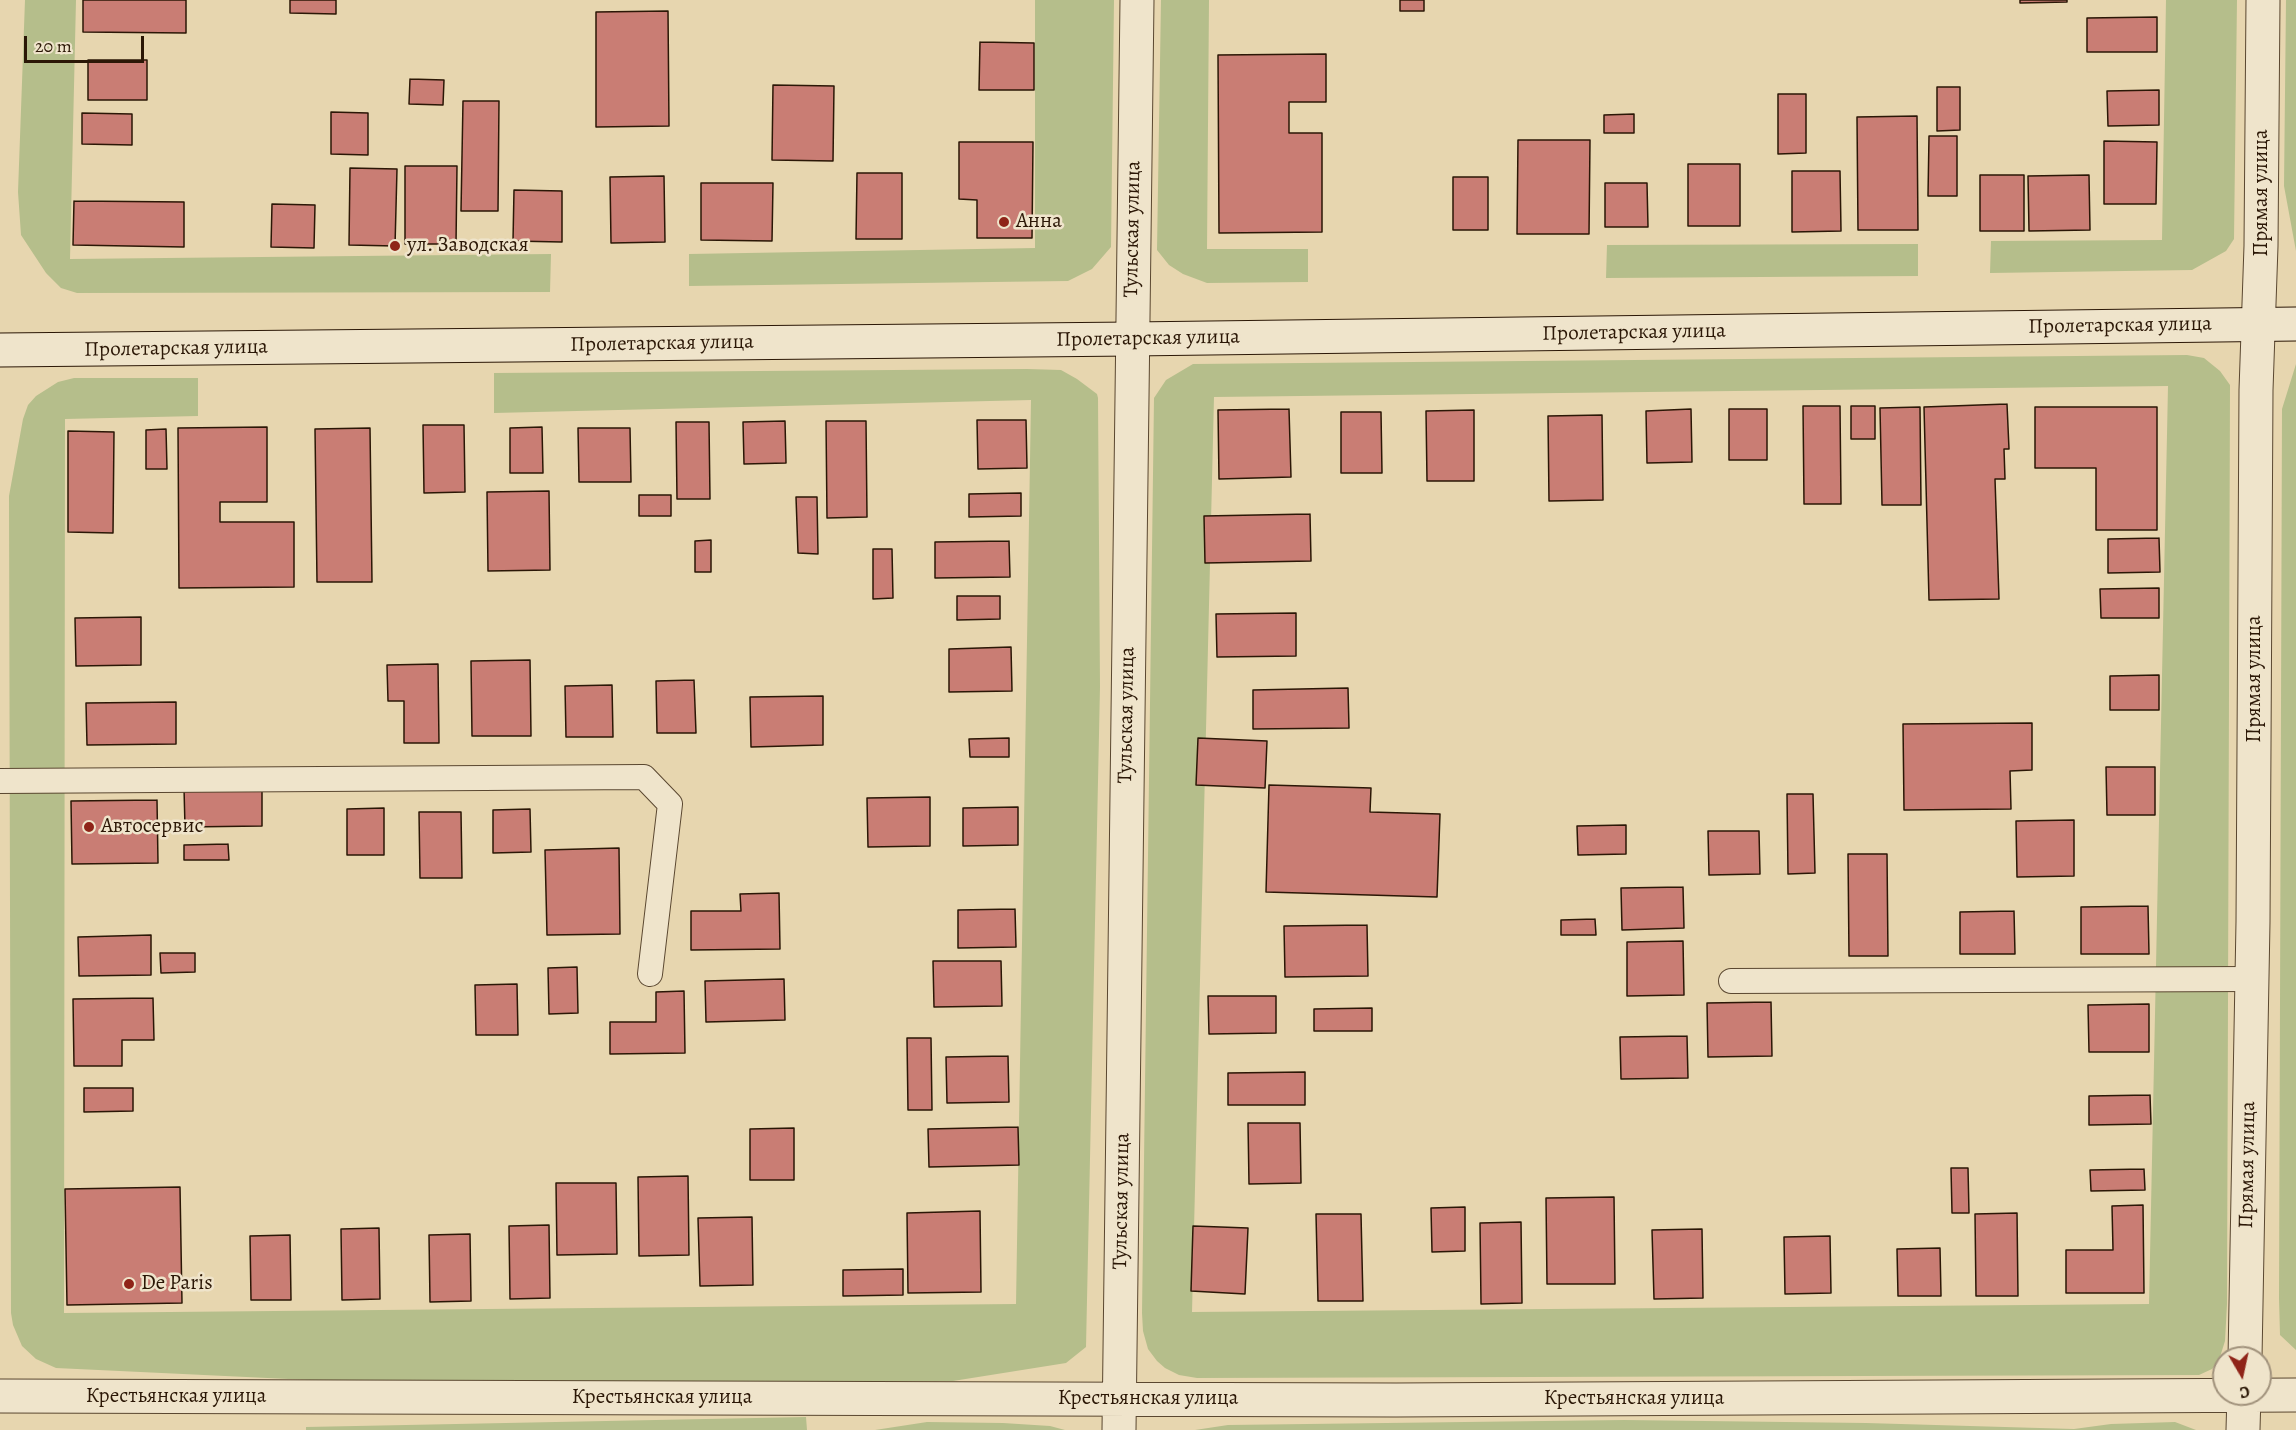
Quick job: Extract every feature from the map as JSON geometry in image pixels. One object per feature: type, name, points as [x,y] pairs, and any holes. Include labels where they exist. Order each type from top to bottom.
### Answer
[{"type":"street","name":"Тульская улица","points":[[1120,1414],[1137,0]]},
{"type":"street","name":"Прямая улица","points":[[2245,1346],[2253,922],[2256,390],[2260,324],[2263,0]]},
{"type":"street","name":"Пролетарская улица","points":[[0,350],[1132,339],[2296,324]]},
{"type":"street","name":"Крестьянская улица","points":[[0,1396],[1120,1414],[1646,1399],[2212,1395]]},
{"type":"street","name":"Крестьянская улица","points":[[2272,1395],[2296,1395]]},
{"type":"street","points":[[2243,1430],[2244,1406]]},
{"type":"lane","points":[[0,781],[644,777],[670,804],[650,974]]},
{"type":"lane","points":[[1731,981],[2251,979]]},
{"type":"green space","points":[[25,0],[76,0],[70,259],[551,254],[550,292],[77,293],[61,288],[46,273],[21,235],[18,192]]},
{"type":"green space","points":[[1035,0],[1114,0],[1111,247],[1092,269],[1068,281],[689,286],[689,254],[1035,248]]},
{"type":"green space","points":[[1161,0],[1209,0],[1207,249],[1308,249],[1308,282],[1207,283],[1183,274],[1169,265],[1157,250]]},
{"type":"green space","points":[[2166,0],[2237,0],[2234,239],[2226,251],[2192,270],[1990,273],[1991,241],[2162,240]]},
{"type":"green space","points":[[2286,0],[2296,0],[2296,251],[2284,186]]},
{"type":"green space","points":[[1918,244],[1918,276],[1606,278],[1607,245]]},
{"type":"green space","points":[[2187,355],[2204,358],[2220,371],[2230,385],[2227,1304],[2225,1341],[2223,1346],[2212,1346],[2212,1369],[2199,1375],[1197,1378],[1179,1375],[1157,1361],[1148,1349],[1143,1331],[1142,1313],[1154,398],[1166,380],[1193,364]],"holes":[[[2168,386],[2149,1304],[1192,1312],[1214,397]]]},
{"type":"green space","points":[[2296,364],[2296,1350],[2280,1335],[2279,1298],[2282,409]]},
{"type":"green space","points":[[1061,370],[1097,394],[1098,398],[1100,687],[1086,1347],[1066,1363],[953,1381],[352,1382],[56,1368],[36,1359],[22,1346],[13,1325],[11,1313],[9,496],[23,419],[28,405],[36,396],[58,382],[74,378],[198,378],[198,416],[65,419],[64,1313],[1016,1304],[1031,400],[494,413],[494,373]]},
{"type":"green space","points":[[806,1417],[807,1430],[306,1430],[306,1427]]},
{"type":"green space","points":[[1624,1420],[1866,1423],[2074,1429],[2111,1424],[2175,1422],[2196,1430],[1195,1430],[1228,1425]]},
{"type":"green space","points":[[927,1422],[1003,1423],[1050,1426],[1065,1430],[875,1430]]},
{"type":"building","points":[[83,0],[186,0],[186,33],[83,32]]},
{"type":"building","points":[[290,0],[336,0],[336,14],[290,13]]},
{"type":"building","points":[[1400,0],[1424,0],[1424,11],[1400,11]]},
{"type":"building","points":[[2020,0],[2067,0],[2067,2],[2020,3]]},
{"type":"building","points":[[668,11],[669,126],[596,127],[596,12]]},
{"type":"building","points":[[2157,17],[2157,52],[2087,52],[2087,18]]},
{"type":"building","points":[[980,42],[1034,43],[1034,90],[979,90]]},
{"type":"building","points":[[1326,54],[1326,102],[1289,102],[1289,133],[1322,133],[1322,232],[1219,233],[1218,55]]},
{"type":"building","points":[[88,60],[147,60],[147,100],[88,100]]},
{"type":"building","points":[[410,79],[444,80],[443,105],[409,104]]},
{"type":"building","points":[[773,85],[834,86],[833,161],[772,160]]},
{"type":"building","points":[[1937,87],[1960,87],[1960,130],[1937,131]]},
{"type":"building","points":[[2159,90],[2159,125],[2108,126],[2107,91]]},
{"type":"building","points":[[1778,94],[1806,94],[1806,153],[1778,154]]},
{"type":"building","points":[[463,101],[499,101],[498,211],[461,211]]},
{"type":"building","points":[[331,112],[368,113],[368,155],[331,154]]},
{"type":"building","points":[[82,113],[132,114],[132,145],[82,144]]},
{"type":"building","points":[[1634,114],[1634,133],[1604,133],[1604,115]]},
{"type":"building","points":[[1917,116],[1918,230],[1858,230],[1857,117]]},
{"type":"building","points":[[1929,136],[1957,136],[1957,196],[1928,196]]},
{"type":"building","points":[[1518,140],[1590,140],[1589,234],[1517,234]]},
{"type":"building","points":[[2104,141],[2157,142],[2156,204],[2104,204]]},
{"type":"building","points":[[959,142],[1033,142],[1032,238],[977,238],[977,200],[959,199]]},
{"type":"building","points":[[1688,164],[1740,164],[1740,226],[1688,226]]},
{"type":"building","points":[[405,166],[457,166],[456,244],[405,244]]},
{"type":"building","points":[[350,168],[397,169],[395,246],[349,245]]},
{"type":"building","points":[[1792,171],[1840,171],[1841,231],[1792,232]]},
{"type":"building","points":[[857,173],[902,173],[902,239],[856,239]]},
{"type":"building","points":[[1980,175],[2024,175],[2024,231],[1980,231]]},
{"type":"building","points":[[2089,175],[2090,230],[2029,231],[2028,176]]},
{"type":"building","points":[[664,176],[665,242],[611,243],[610,177]]},
{"type":"building","points":[[1453,177],[1488,177],[1488,230],[1453,230]]},
{"type":"building","points":[[701,183],[773,183],[772,241],[701,240]]},
{"type":"building","points":[[1605,183],[1647,183],[1648,227],[1605,227]]},
{"type":"building","points":[[514,190],[562,191],[562,242],[513,241]]},
{"type":"building","points":[[74,201],[184,202],[184,247],[73,245]]},
{"type":"building","points":[[272,204],[315,205],[314,248],[271,247]]},
{"type":"building","points":[[2007,404],[2009,449],[2004,449],[2005,479],[1995,479],[1999,599],[1929,600],[1924,407]]},
{"type":"building","points":[[1803,406],[1840,406],[1841,504],[1804,504]]},
{"type":"building","points":[[1851,406],[1875,406],[1875,439],[1851,439]]},
{"type":"building","points":[[1920,407],[1921,505],[1882,505],[1880,408]]},
{"type":"building","points":[[2035,407],[2157,407],[2157,530],[2096,530],[2096,468],[2035,468]]},
{"type":"building","points":[[1289,409],[1291,477],[1219,479],[1218,410]]},
{"type":"building","points":[[1691,409],[1692,462],[1647,463],[1646,411]]},
{"type":"building","points":[[1729,409],[1767,409],[1767,460],[1729,460]]},
{"type":"building","points":[[1474,410],[1474,481],[1427,481],[1426,411]]},
{"type":"building","points":[[1341,412],[1381,412],[1382,473],[1341,473]]},
{"type":"building","points":[[1602,415],[1603,500],[1549,501],[1548,416]]},
{"type":"building","points":[[977,420],[1026,420],[1027,468],[978,469]]},
{"type":"building","points":[[785,421],[786,463],[744,464],[743,422]]},
{"type":"building","points":[[826,421],[866,421],[867,517],[827,518]]},
{"type":"building","points":[[676,422],[709,422],[710,499],[677,499]]},
{"type":"building","points":[[423,425],[464,425],[465,492],[424,493]]},
{"type":"building","points":[[267,427],[267,502],[220,502],[220,522],[294,522],[294,587],[179,588],[178,428]]},
{"type":"building","points":[[542,427],[543,473],[510,473],[510,428]]},
{"type":"building","points":[[370,428],[372,582],[317,582],[315,429]]},
{"type":"building","points":[[578,428],[630,428],[631,482],[579,482]]},
{"type":"building","points":[[166,429],[167,469],[146,469],[146,430]]},
{"type":"building","points":[[68,431],[114,432],[113,533],[68,532]]},
{"type":"building","points":[[549,491],[550,570],[488,571],[487,492]]},
{"type":"building","points":[[1021,493],[1021,516],[969,517],[969,494]]},
{"type":"building","points":[[639,495],[671,495],[671,516],[639,516]]},
{"type":"building","points":[[796,497],[817,497],[818,554],[798,553]]},
{"type":"building","points":[[1310,514],[1311,561],[1205,563],[1204,516]]},
{"type":"building","points":[[2159,538],[2160,572],[2108,573],[2108,539]]},
{"type":"building","points":[[711,540],[711,572],[695,572],[695,541]]},
{"type":"building","points":[[1009,541],[1010,577],[935,578],[935,542]]},
{"type":"building","points":[[873,549],[892,549],[893,598],[873,599]]},
{"type":"building","points":[[2159,588],[2159,618],[2101,618],[2100,589]]},
{"type":"building","points":[[957,596],[1000,596],[1000,619],[957,620]]},
{"type":"building","points":[[1296,613],[1296,656],[1217,657],[1216,614]]},
{"type":"building","points":[[141,617],[141,665],[76,666],[75,618]]},
{"type":"building","points":[[1011,647],[1012,691],[949,692],[949,649]]},
{"type":"building","points":[[530,660],[531,736],[472,736],[471,661]]},
{"type":"building","points":[[438,664],[439,743],[404,743],[404,701],[388,701],[387,665]]},
{"type":"building","points":[[2159,675],[2159,710],[2110,710],[2110,676]]},
{"type":"building","points":[[694,680],[696,733],[657,733],[656,681]]},
{"type":"building","points":[[612,685],[613,737],[566,737],[565,686]]},
{"type":"building","points":[[1348,688],[1349,728],[1253,729],[1253,690]]},
{"type":"building","points":[[823,696],[823,745],[751,747],[750,697]]},
{"type":"building","points":[[176,702],[176,744],[87,745],[86,703]]},
{"type":"building","points":[[2032,723],[2032,770],[2010,771],[2011,809],[1904,810],[1903,724]]},
{"type":"building","points":[[1009,738],[1009,757],[970,757],[969,739]]},
{"type":"building","points":[[1198,738],[1267,741],[1265,788],[1196,785]]},
{"type":"building","points":[[2106,767],[2155,767],[2155,815],[2107,815]]},
{"type":"building","points":[[1269,785],[1371,788],[1370,812],[1440,814],[1437,897],[1266,892]]},
{"type":"building","points":[[262,786],[262,826],[185,827],[184,788]]},
{"type":"building","points":[[1787,794],[1813,794],[1815,873],[1788,874]]},
{"type":"building","points":[[930,797],[930,846],[868,847],[867,798]]},
{"type":"building","points":[[157,800],[158,863],[72,864],[71,801]]},
{"type":"building","points":[[1018,807],[1018,845],[963,846],[963,808]]},
{"type":"building","points":[[384,808],[384,855],[347,855],[347,809]]},
{"type":"building","points":[[530,809],[531,852],[493,853],[493,810]]},
{"type":"building","points":[[419,812],[461,812],[462,878],[420,878]]},
{"type":"building","points":[[2074,820],[2074,876],[2017,877],[2016,821]]},
{"type":"building","points":[[1626,825],[1626,854],[1578,855],[1577,826]]},
{"type":"building","points":[[1708,831],[1759,831],[1760,874],[1709,875]]},
{"type":"building","points":[[228,844],[229,860],[184,860],[184,845]]},
{"type":"building","points":[[619,848],[620,934],[547,935],[545,850]]},
{"type":"building","points":[[1848,854],[1887,854],[1888,956],[1849,956]]},
{"type":"building","points":[[1683,887],[1684,928],[1622,930],[1621,888]]},
{"type":"building","points":[[779,893],[780,949],[691,950],[691,911],[741,911],[740,894]]},
{"type":"building","points":[[2148,906],[2149,954],[2081,954],[2081,907]]},
{"type":"building","points":[[1015,909],[1016,947],[958,948],[958,910]]},
{"type":"building","points":[[2014,911],[2015,954],[1960,954],[1960,912]]},
{"type":"building","points":[[1595,919],[1596,935],[1561,935],[1561,920]]},
{"type":"building","points":[[1367,925],[1368,976],[1285,977],[1284,926]]},
{"type":"building","points":[[151,935],[151,975],[79,976],[78,937]]},
{"type":"building","points":[[1683,941],[1684,995],[1627,996],[1627,942]]},
{"type":"building","points":[[160,953],[195,953],[195,972],[161,973]]},
{"type":"building","points":[[933,961],[1001,961],[1002,1006],[934,1007]]},
{"type":"building","points":[[577,967],[578,1013],[549,1014],[548,968]]},
{"type":"building","points":[[784,979],[785,1020],[706,1022],[705,981]]},
{"type":"building","points":[[517,984],[518,1035],[476,1035],[475,985]]},
{"type":"building","points":[[684,991],[685,1053],[610,1054],[610,1022],[656,1022],[656,992]]},
{"type":"building","points":[[1208,996],[1276,996],[1276,1033],[1209,1034]]},
{"type":"building","points":[[153,998],[154,1040],[122,1040],[122,1066],[74,1066],[73,999]]},
{"type":"building","points":[[1771,1002],[1772,1056],[1708,1057],[1707,1003]]},
{"type":"building","points":[[2149,1004],[2149,1052],[2089,1052],[2088,1005]]},
{"type":"building","points":[[1372,1008],[1372,1031],[1314,1031],[1314,1009]]},
{"type":"building","points":[[1687,1036],[1688,1078],[1621,1079],[1620,1037]]},
{"type":"building","points":[[907,1038],[931,1038],[932,1110],[908,1110]]},
{"type":"building","points":[[1008,1056],[1009,1102],[947,1103],[946,1057]]},
{"type":"building","points":[[1305,1072],[1305,1105],[1228,1105],[1228,1073]]},
{"type":"building","points":[[84,1088],[133,1088],[133,1111],[84,1112]]},
{"type":"building","points":[[2150,1095],[2151,1124],[2089,1125],[2089,1096]]},
{"type":"building","points":[[1248,1123],[1300,1123],[1301,1183],[1249,1184]]},
{"type":"building","points":[[1018,1127],[1019,1165],[929,1167],[928,1129]]},
{"type":"building","points":[[794,1128],[794,1180],[750,1180],[750,1129]]},
{"type":"building","points":[[1951,1168],[1968,1168],[1969,1213],[1952,1213]]},
{"type":"building","points":[[2144,1169],[2145,1190],[2091,1191],[2090,1170]]},
{"type":"building","points":[[688,1176],[689,1255],[639,1256],[638,1177]]},
{"type":"building","points":[[556,1183],[616,1183],[617,1254],[557,1255]]},
{"type":"building","points":[[180,1187],[182,1303],[67,1305],[65,1189]]},
{"type":"building","points":[[1614,1197],[1615,1284],[1547,1284],[1546,1198]]},
{"type":"building","points":[[2143,1205],[2144,1293],[2066,1293],[2066,1250],[2113,1250],[2112,1206]]},
{"type":"building","points":[[1465,1207],[1465,1251],[1432,1252],[1431,1208]]},
{"type":"building","points":[[980,1211],[981,1292],[908,1293],[907,1213]]},
{"type":"building","points":[[2017,1213],[2018,1296],[1976,1296],[1975,1214]]},
{"type":"building","points":[[1316,1214],[1361,1214],[1363,1301],[1318,1301]]},
{"type":"building","points":[[752,1217],[753,1285],[700,1286],[698,1218]]},
{"type":"building","points":[[1521,1222],[1522,1303],[1481,1304],[1480,1223]]},
{"type":"building","points":[[549,1225],[550,1298],[510,1299],[509,1226]]},
{"type":"building","points":[[1193,1226],[1248,1228],[1245,1294],[1191,1291]]},
{"type":"building","points":[[379,1228],[380,1299],[342,1300],[341,1229]]},
{"type":"building","points":[[1702,1229],[1703,1298],[1654,1299],[1652,1230]]},
{"type":"building","points":[[470,1234],[471,1301],[430,1302],[429,1235]]},
{"type":"building","points":[[290,1235],[291,1300],[251,1300],[250,1236]]},
{"type":"building","points":[[1830,1236],[1831,1293],[1785,1294],[1784,1237]]},
{"type":"building","points":[[1940,1248],[1941,1296],[1898,1296],[1897,1249]]},
{"type":"building","points":[[903,1269],[903,1295],[843,1296],[843,1270]]},
{"type":"place","name":"Анна","points":[[1004,222]]},
{"type":"place","name":"ул. Заводская","points":[[395,246]]},
{"type":"place","name":"Автосервис","points":[[89,827]]},
{"type":"place","name":"De Paris","points":[[129,1284]]}]
